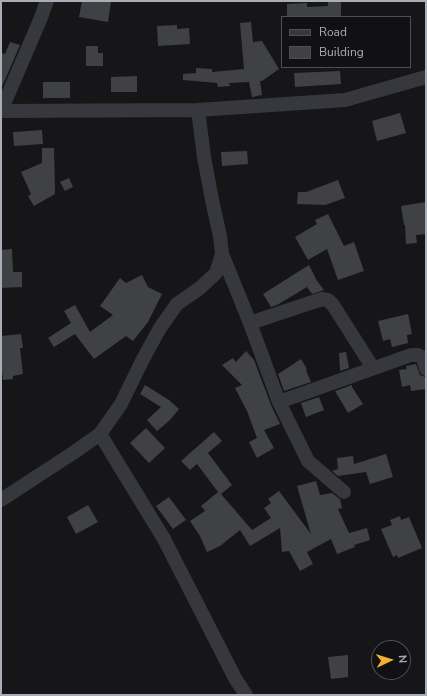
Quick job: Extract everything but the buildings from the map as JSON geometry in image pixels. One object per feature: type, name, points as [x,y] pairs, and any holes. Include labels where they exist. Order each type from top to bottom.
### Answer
[{"type":"street","points":[[47,1],[1,111],[198,110],[345,100],[426,77]]},
{"type":"street","points":[[198,110],[204,158],[220,236],[222,254],[250,323],[279,402],[308,461],[344,492]]},
{"type":"street","points":[[1,500],[100,434],[121,404],[160,328],[177,304],[200,288],[216,273],[222,254]]},
{"type":"street","points":[[250,323],[322,299],[328,300],[333,305],[373,368]]},
{"type":"street","points":[[279,402],[411,355],[418,355],[423,358],[426,369]]},
{"type":"street","points":[[100,434],[164,539],[235,678],[246,695]]}]
